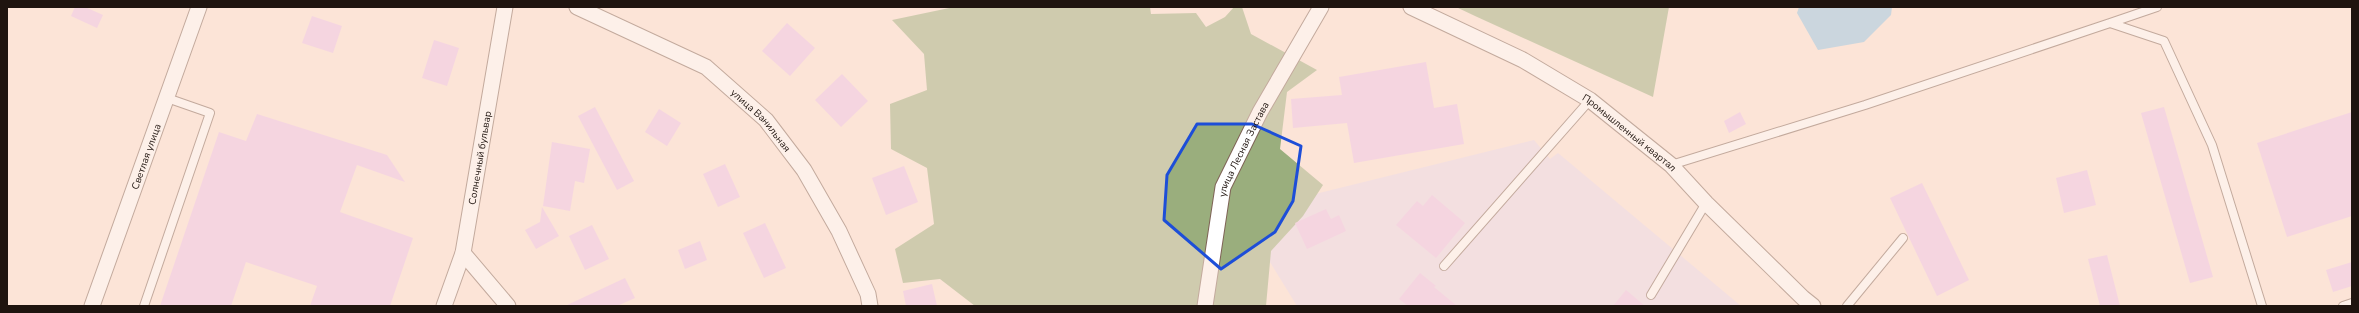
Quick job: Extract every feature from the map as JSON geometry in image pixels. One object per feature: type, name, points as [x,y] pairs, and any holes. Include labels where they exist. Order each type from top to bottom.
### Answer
[{"type":"street","name":"Светлая улица","points":[[92,306],[199,7]]},
{"type":"street","name":"Солнечный бульвар","points":[[444,306],[463,253],[505,7]]},
{"type":"street","name":"улица Ванильная","points":[[577,7],[706,68],[766,120],[804,170],[823,204],[868,294],[870,306]]},
{"type":"street","name":"улица Лесная Застава","points":[[1205,306],[1223,186],[1260,112],[1321,7]]},
{"type":"street","name":"Промышленный квартал","points":[[1410,7],[1523,60],[1590,100],[1671,165],[1706,203],[1813,306]]},
{"type":"street","points":[[463,253],[508,306]]},
{"type":"lane","points":[[1671,165],[1865,105],[2157,7]]},
{"type":"lane","points":[[2110,23],[2164,41],[2212,145],[2262,306]]},
{"type":"lane","points":[[144,306],[210,113],[167,98]]},
{"type":"lane","points":[[1444,266],[1590,100]]},
{"type":"lane","points":[[1650,295],[1706,203]]},
{"type":"lane","points":[[1847,306],[1903,238]]},
{"type":"lane","points":[[2342,306],[2352,303]]},
{"type":"highlighted area","points":[[1197,124],[1252,124],[1301,146],[1293,201],[1275,232],[1221,269],[1164,220],[1167,175]]},
{"type":"shaded area","points":[[1534,140],[1550,159],[1558,153],[1741,306],[1297,306],[1235,205],[1291,200]]},
{"type":"green space","points":[[954,7],[1150,7],[1151,14],[1196,13],[1206,27],[1225,17],[1234,7],[1242,7],[1251,34],[1317,70],[1287,92],[1280,149],[1323,185],[1303,216],[1271,251],[1266,306],[975,306],[940,279],[903,283],[895,249],[934,224],[927,168],[891,149],[890,104],[927,90],[924,54],[892,20]]},
{"type":"green space","points":[[1456,7],[1669,7],[1653,97],[1475,16]]},
{"type":"water","points":[[1799,7],[1892,7],[1891,15],[1864,42],[1818,50],[1797,13]]},
{"type":"building","points":[[75,7],[85,7],[103,15],[97,28],[71,16]]},
{"type":"building","points":[[312,16],[342,26],[333,53],[302,43]]},
{"type":"building","points":[[787,23],[815,48],[790,76],[762,51]]},
{"type":"building","points":[[434,40],[459,48],[447,86],[422,78]]},
{"type":"building","points":[[1426,62],[1434,108],[1457,104],[1464,144],[1354,163],[1347,123],[1293,128],[1291,99],[1342,95],[1339,77]]},
{"type":"building","points":[[842,74],[868,101],[841,127],[815,100]]},
{"type":"building","points":[[595,107],[634,181],[617,190],[578,116]]},
{"type":"building","points":[[2164,107],[2213,277],[2190,283],[2141,113]]},
{"type":"building","points":[[659,109],[681,123],[667,146],[645,132]]},
{"type":"building","points":[[1740,112],[1746,124],[1729,133],[1724,121]]},
{"type":"building","points":[[2352,112],[2352,216],[2287,237],[2257,143]]},
{"type":"building","points":[[257,114],[387,155],[405,182],[357,165],[340,212],[413,238],[390,306],[310,306],[317,286],[246,262],[231,306],[160,306],[219,132],[246,141]]},
{"type":"building","points":[[552,142],[590,149],[584,183],[575,181],[570,211],[543,206]]},
{"type":"building","points":[[725,164],[740,197],[718,207],[703,174]]},
{"type":"building","points":[[904,166],[918,202],[886,215],[872,178]]},
{"type":"building","points":[[2087,170],[2096,205],[2064,213],[2056,178]]},
{"type":"building","points":[[1922,183],[1969,280],[1937,296],[1890,198]]},
{"type":"building","points":[[1432,195],[1465,223],[1436,258],[1396,225],[1417,201],[1423,206]]},
{"type":"building","points":[[542,207],[559,236],[536,249],[525,230],[540,222]]},
{"type":"building","points":[[1326,209],[1331,219],[1339,215],[1346,231],[1307,249],[1295,223]]},
{"type":"building","points":[[765,223],[786,268],[764,278],[743,233]]},
{"type":"building","points":[[592,225],[609,259],[585,270],[569,236]]},
{"type":"building","points":[[700,241],[707,260],[685,269],[678,250]]},
{"type":"building","points":[[2107,255],[2120,306],[2100,306],[2088,259]]},
{"type":"building","points":[[2352,262],[2352,286],[2333,292],[2326,270]]},
{"type":"building","points":[[1420,273],[1457,306],[1408,306],[1399,299]]},
{"type":"building","points":[[625,278],[635,298],[617,306],[565,306]]},
{"type":"building","points":[[932,284],[937,306],[906,306],[903,291]]},
{"type":"building","points":[[1626,290],[1645,306],[1613,306]]}]
